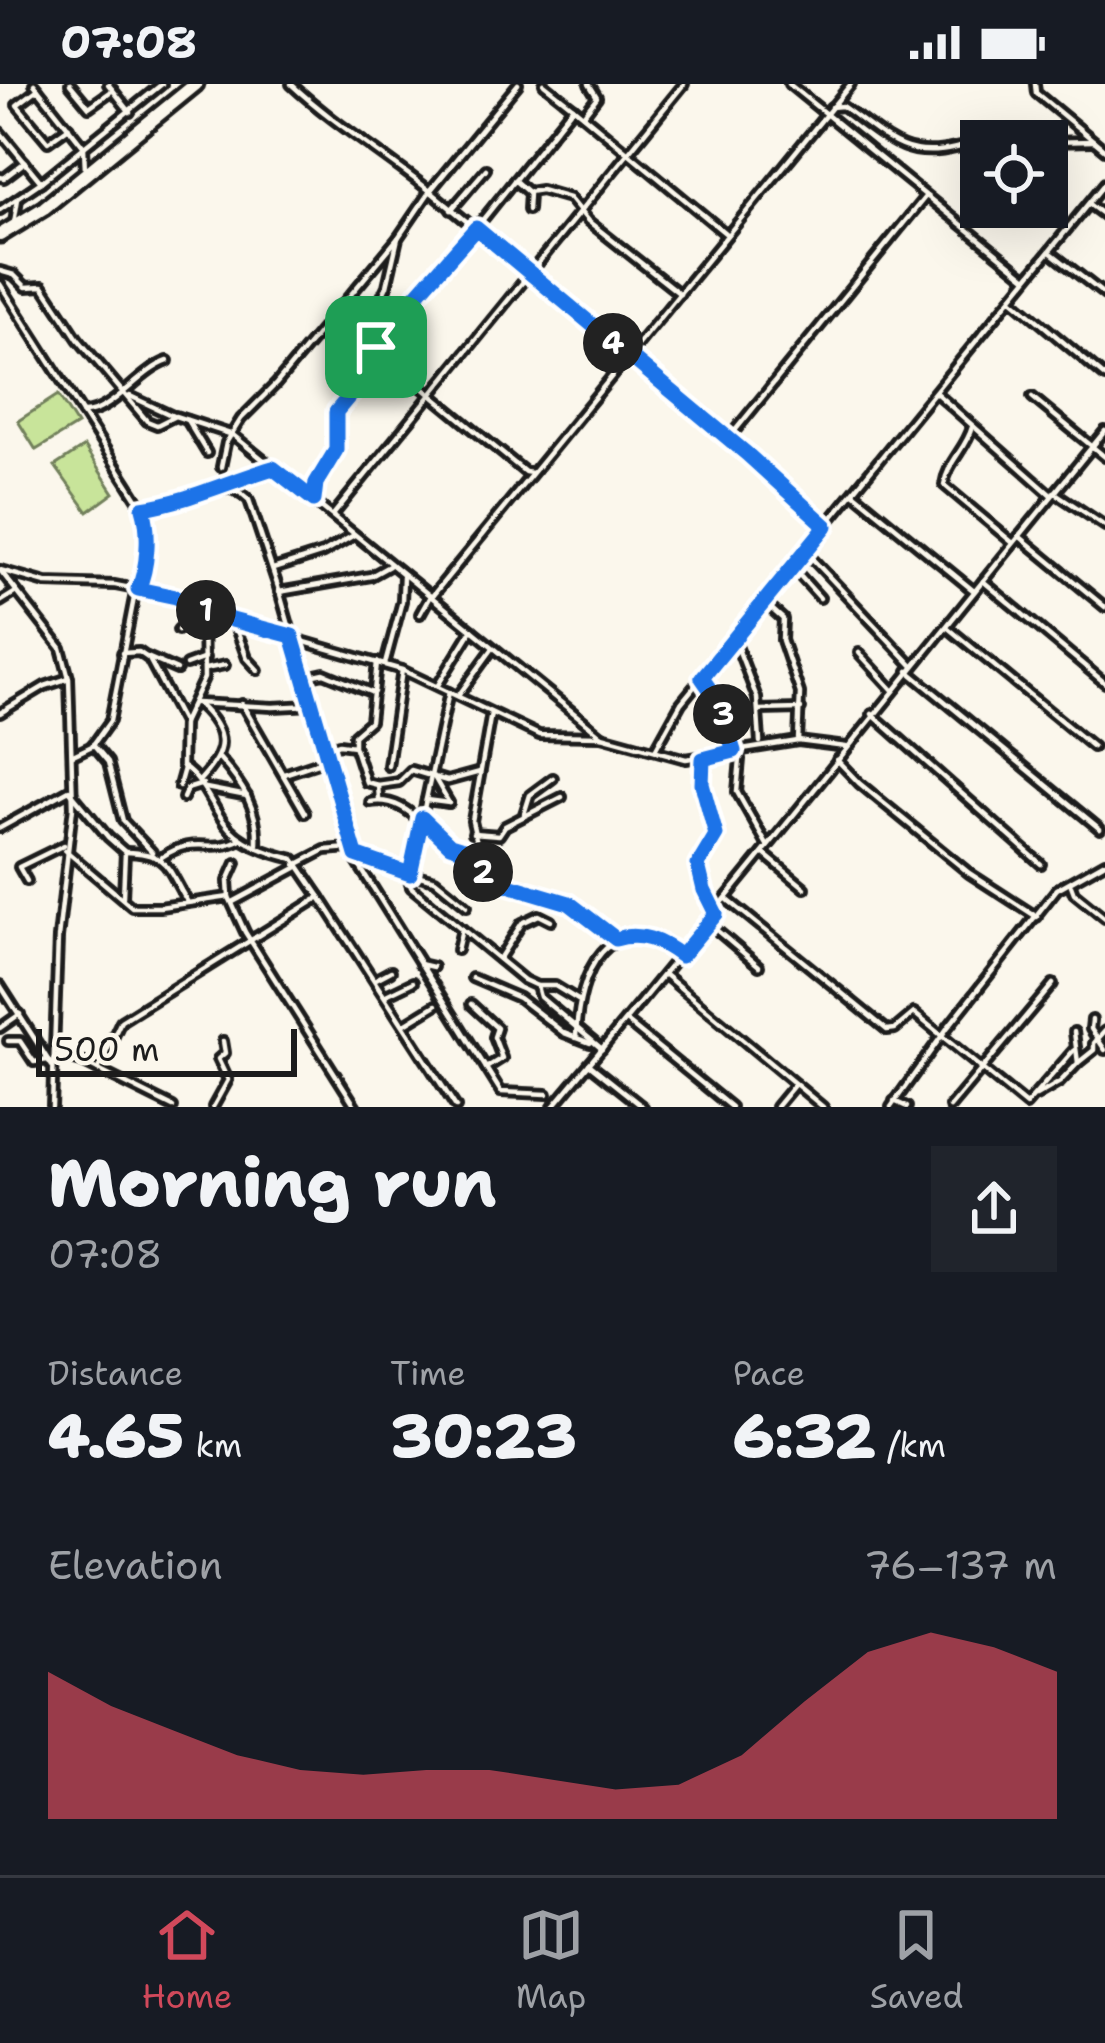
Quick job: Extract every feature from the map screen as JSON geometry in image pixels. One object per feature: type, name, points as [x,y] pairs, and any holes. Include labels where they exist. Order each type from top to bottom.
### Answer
[{"type":"highway","points":[[6,231],[84,176],[196,84]]},
{"type":"street","points":[[70,84],[89,107],[111,87],[130,112]]},
{"type":"street","points":[[0,210],[162,84],[169,106]]},
{"type":"street","points":[[291,84],[322,113],[375,147],[476,228],[826,526]]},
{"type":"street","points":[[221,467],[223,452],[241,419],[398,238],[430,191],[518,84]]},
{"type":"street","points":[[544,84],[728,235]]},
{"type":"street","points":[[583,115],[597,97],[589,84]]},
{"type":"street","points":[[333,515],[684,84]]},
{"type":"street","points":[[789,84],[1028,278]]},
{"type":"street","points":[[420,614],[850,84]]},
{"type":"street","points":[[1035,84],[1036,93],[1105,150]]},
{"type":"street","points":[[69,127],[48,142],[17,105],[36,86],[69,127],[84,147],[84,176]]},
{"type":"street","points":[[831,107],[842,106],[913,150],[960,146]]},
{"type":"street","points":[[376,346],[573,107]]},
{"type":"street","points":[[0,132],[41,182]]},
{"type":"street","points":[[101,133],[107,158]]},
{"type":"street","points":[[1068,142],[1094,141]]},
{"type":"street","points":[[0,177],[25,162]]},
{"type":"street","points":[[452,210],[486,169]]},
{"type":"street","points":[[514,180],[528,192],[562,194],[588,221],[680,294]]},
{"type":"street","points":[[655,750],[681,703],[1105,183]]},
{"type":"street","points":[[528,192],[528,211]]},
{"type":"street","points":[[728,440],[925,197]]},
{"type":"street","points":[[6,231],[18,199]]},
{"type":"street","points":[[1090,205],[1105,216]]},
{"type":"street","points":[[314,500],[316,483],[336,450],[336,412],[371,370],[376,346],[374,313],[387,286],[398,238]]},
{"type":"street","points":[[1050,251],[1105,295]]},
{"type":"street","points":[[0,271],[15,276],[26,287],[42,285],[78,340],[149,423],[157,425],[173,416]]},
{"type":"street","points":[[0,284],[143,508],[148,531],[144,577],[122,653],[112,715],[93,744],[72,755]]},
{"type":"street","points":[[1012,299],[1105,377]]},
{"type":"street","points":[[376,346],[529,475]]},
{"type":"street","points":[[82,413],[95,412],[125,393],[154,365],[168,361]]},
{"type":"street","points":[[935,392],[1053,494],[1105,526]]},
{"type":"street","points":[[125,393],[173,416],[232,434],[602,736]]},
{"type":"street","points":[[1032,397],[1105,457]]},
{"type":"street","points":[[188,420],[207,453]]},
{"type":"street","points":[[972,427],[944,485],[1013,543]]},
{"type":"street","points":[[553,1107],[599,1047],[627,1022],[728,900],[846,747],[1105,431]]},
{"type":"street","points":[[226,488],[273,468]]},
{"type":"street","points":[[143,508],[166,505],[202,490],[226,488],[248,500],[273,569],[360,868],[503,1093],[547,1094]]},
{"type":"street","points":[[854,493],[974,591]]},
{"type":"street","points":[[273,569],[323,553],[354,535]]},
{"type":"street","points":[[1019,536],[1105,607]]},
{"type":"street","points":[[805,551],[911,668],[1100,830]]},
{"type":"street","points":[[280,592],[371,575],[390,565]]},
{"type":"street","points":[[792,567],[820,598]]},
{"type":"street","points":[[0,570],[46,583],[138,589],[176,597],[232,620],[402,670],[539,735],[602,736],[703,759],[760,744],[798,741],[846,747]]},
{"type":"street","points":[[0,570],[61,648],[69,678],[73,807],[58,938],[52,1107]]},
{"type":"street","points":[[366,782],[354,735],[370,721],[381,664],[402,601],[403,576]]},
{"type":"street","points":[[983,581],[1105,683]]},
{"type":"street","points":[[0,602],[16,592]]},
{"type":"street","points":[[764,602],[782,618],[782,640],[799,688],[798,741]]},
{"type":"street","points":[[178,630],[202,608]]},
{"type":"street","points":[[183,798],[183,723],[197,704],[206,669],[202,608]]},
{"type":"street","points":[[232,620],[247,658],[258,670]]},
{"type":"street","points":[[946,627],[1093,747]]},
{"type":"street","points":[[438,685],[472,631]]},
{"type":"street","points":[[734,638],[759,710],[760,744]]},
{"type":"street","points":[[458,696],[493,648]]},
{"type":"street","points":[[122,653],[139,652],[177,670]]},
{"type":"street","points":[[859,653],[893,690]]},
{"type":"street","points":[[147,658],[183,723]]},
{"type":"street","points":[[186,665],[205,658]]},
{"type":"street","points":[[206,669],[225,665]]},
{"type":"street","points":[[388,766],[402,670]]},
{"type":"street","points":[[304,677],[324,673],[373,695]]},
{"type":"street","points":[[0,713],[45,686],[69,678]]},
{"type":"street","points":[[702,678],[718,701],[740,765],[737,791],[766,850],[805,888]]},
{"type":"street","points":[[449,692],[408,874],[411,887],[524,980],[536,986],[555,986],[578,1000]]},
{"type":"street","points":[[197,704],[312,705]]},
{"type":"street","points":[[197,704],[218,734],[220,759],[243,784],[257,826],[257,845]]},
{"type":"street","points":[[242,704],[305,813]]},
{"type":"street","points":[[759,710],[801,709]]},
{"type":"street","points":[[491,713],[473,832],[485,878],[569,903],[616,939]]},
{"type":"street","points":[[872,715],[1041,864]]},
{"type":"street","points":[[93,744],[108,762],[123,821],[162,857],[187,901]]},
{"type":"street","points":[[326,748],[354,746]]},
{"type":"street","points":[[203,784],[220,759]]},
{"type":"street","points":[[282,775],[328,759]]},
{"type":"street","points":[[703,759],[702,784],[716,835],[698,865],[716,914]]},
{"type":"street","points":[[837,760],[969,872],[1037,917]]},
{"type":"street","points":[[184,768],[203,784],[225,824],[241,839],[277,856],[291,857],[314,883],[456,1107]]},
{"type":"street","points":[[358,786],[399,782],[411,770],[458,780],[480,772]]},
{"type":"street","points":[[426,800],[449,803],[432,775]]},
{"type":"street","points":[[524,817],[530,795],[553,778]]},
{"type":"street","points":[[183,786],[203,784],[247,796]]},
{"type":"street","points":[[378,785],[379,800]]},
{"type":"street","points":[[69,790],[125,852],[152,852]]},
{"type":"street","points":[[0,828],[69,790]]},
{"type":"street","points":[[473,832],[500,835],[505,826],[562,797]]},
{"type":"street","points":[[370,802],[379,800],[422,818],[450,845],[480,858]]},
{"type":"street","points":[[162,857],[181,845],[224,846],[241,839]]},
{"type":"street","points":[[27,881],[19,868],[66,847]]},
{"type":"street","points":[[66,847],[132,907],[231,899],[327,850],[349,848],[356,855],[435,880],[467,906]]},
{"type":"street","points":[[123,898],[125,852]]},
{"type":"street","points":[[907,1107],[893,1104],[1057,889],[1105,862]]},
{"type":"street","points":[[236,863],[228,881],[249,942],[356,1107]]},
{"type":"street","points":[[1071,885],[1074,893],[1105,918]]},
{"type":"street","points":[[98,1070],[121,1021],[320,897]]},
{"type":"street","points":[[728,900],[887,1030],[914,1013],[1028,1105]]},
{"type":"street","points":[[499,959],[528,918],[539,915],[551,921]]},
{"type":"street","points":[[708,923],[759,966]]},
{"type":"street","points":[[457,950],[463,929]]},
{"type":"street","points":[[576,1038],[578,1000],[592,962],[616,939],[631,935],[659,939],[681,956]]},
{"type":"street","points":[[420,964],[433,968]]},
{"type":"street","points":[[376,979],[391,971]]},
{"type":"street","points":[[665,975],[823,1107]]},
{"type":"street","points":[[472,978],[531,1005],[543,1018],[599,1047]]},
{"type":"street","points":[[386,995],[413,982]]},
{"type":"street","points":[[950,1107],[1053,984]]},
{"type":"street","points":[[0,985],[51,1057]]},
{"type":"street","points":[[536,986],[541,997],[599,1047]]},
{"type":"street","points":[[471,1004],[497,1028],[494,1037],[502,1058],[486,1068]]},
{"type":"street","points":[[405,1024],[436,1005]]},
{"type":"street","points":[[0,1028],[20,1014]]},
{"type":"street","points":[[1092,1020],[1105,1050]]},
{"type":"street","points":[[627,1022],[731,1107]]},
{"type":"street","points":[[1028,1105],[1094,1050],[1105,1031]]},
{"type":"street","points":[[1074,1032],[1078,1063]]},
{"type":"street","points":[[8,1041],[20,1041],[34,1062],[51,1057],[98,1070],[155,1103],[173,1107]]},
{"type":"street","points":[[213,1107],[228,1080],[218,1059],[225,1053],[224,1041]]},
{"type":"street","points":[[1028,1105],[1073,1051]]},
{"type":"street","points":[[589,1064],[643,1107]]},
{"type":"street","points":[[776,1107],[795,1084]]},
{"type":"green space","points":[[58,395],[77,425],[36,450],[18,421]]},
{"type":"green space","points":[[84,447],[114,493],[88,512],[55,466]]},
{"type":"route","points":[[476,228],[747,454],[826,526],[702,678],[718,701],[734,751],[703,759],[702,784],[716,835],[698,865],[716,914],[681,956],[659,939],[611,937],[584,910],[540,891],[502,886],[485,878],[476,853],[450,845],[422,818],[410,874],[356,855],[292,636],[138,589],[144,577],[148,531],[143,508],[166,505],[202,490],[226,488],[273,468],[314,500],[316,483],[336,450],[336,412],[371,370],[376,347],[376,341],[438,267],[476,228]]}]
